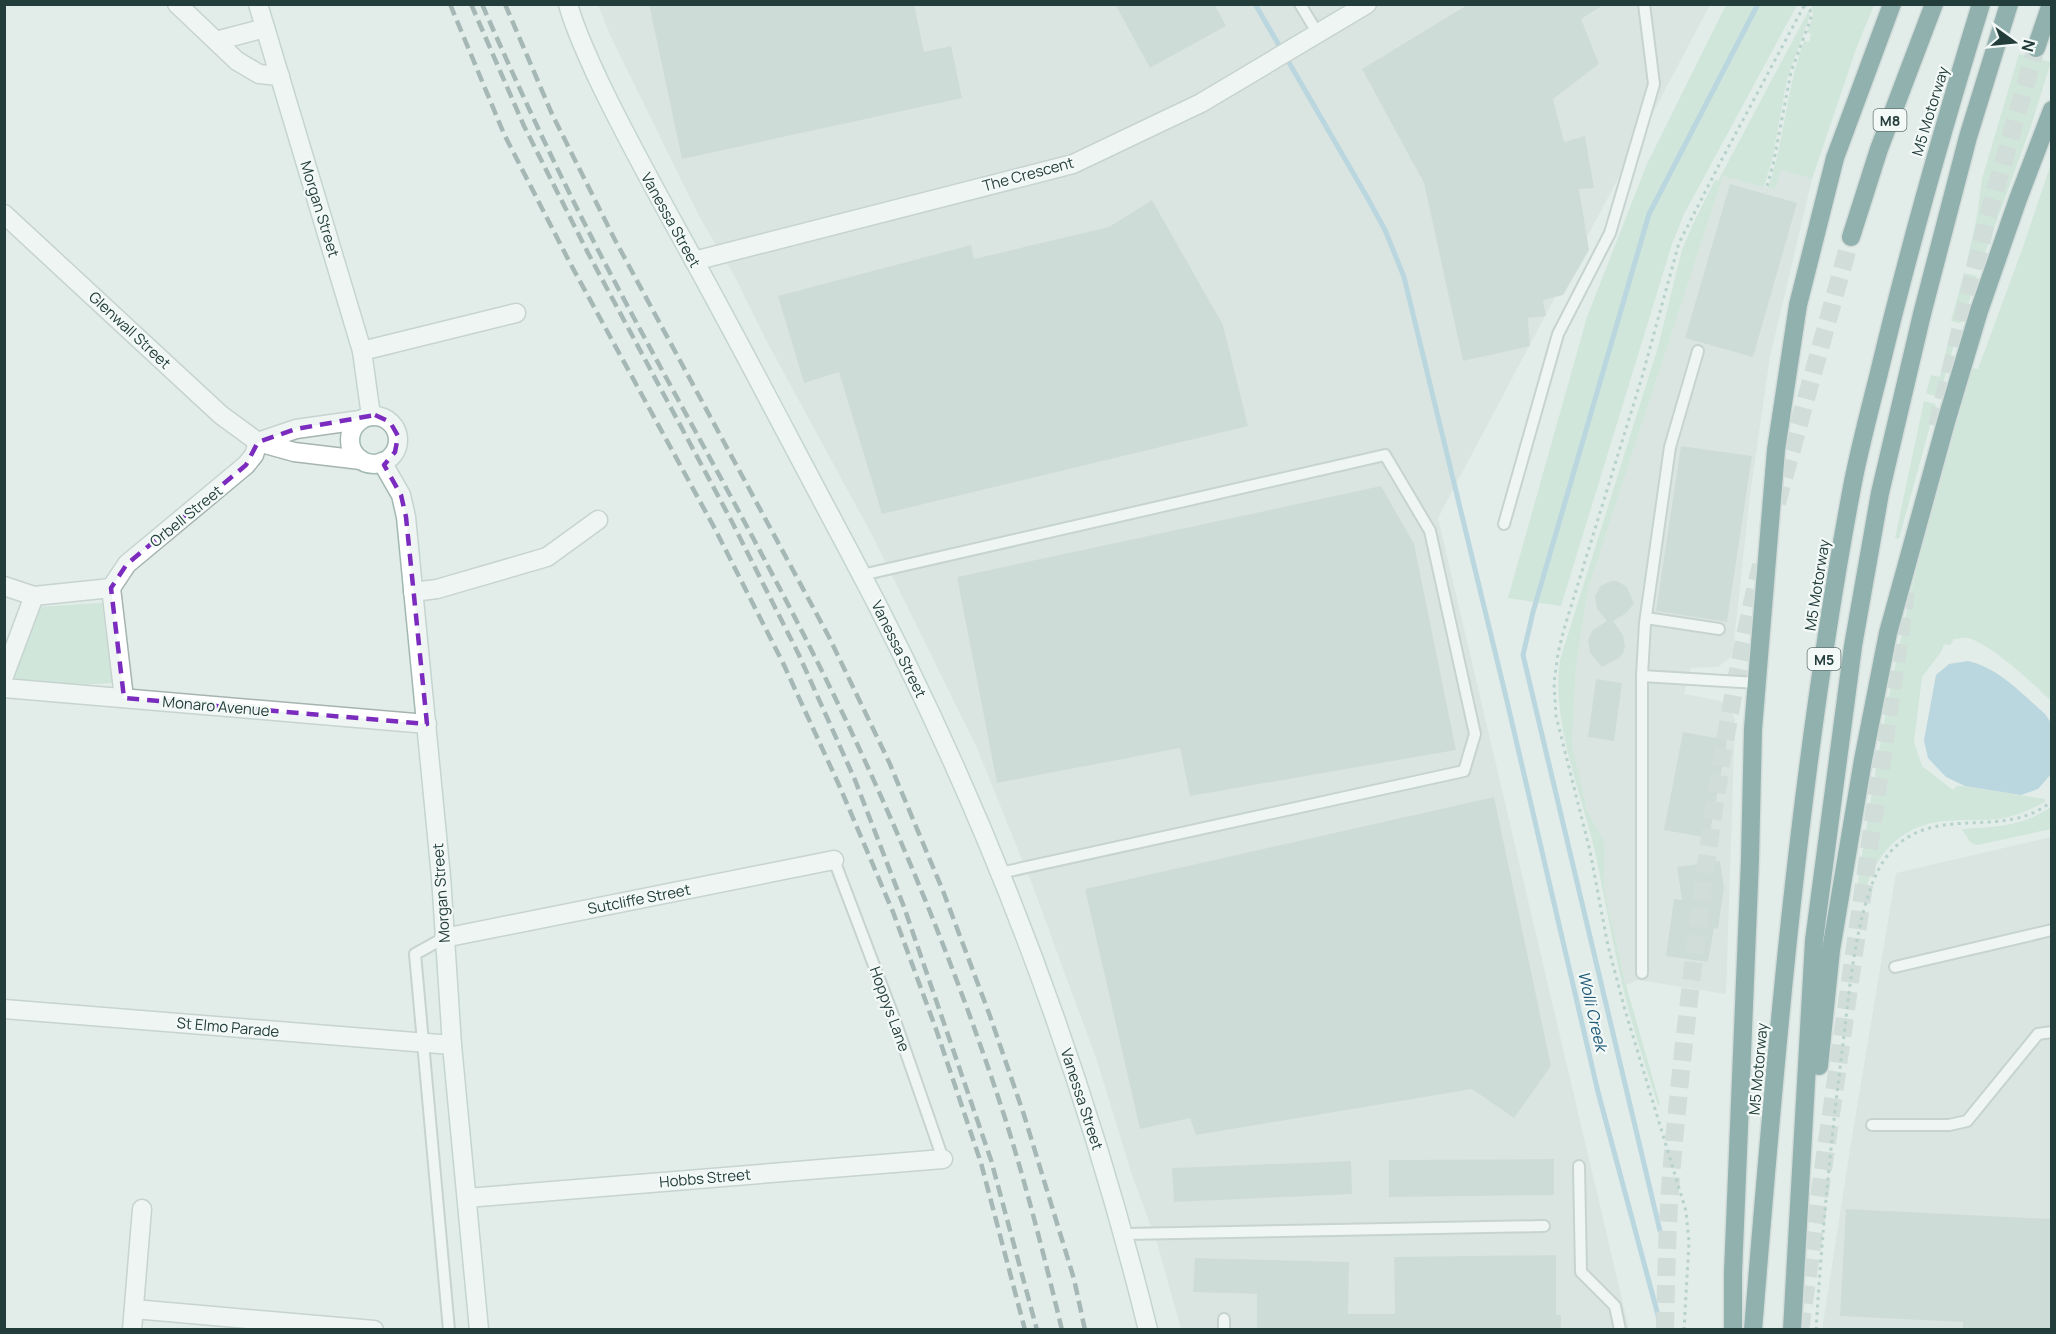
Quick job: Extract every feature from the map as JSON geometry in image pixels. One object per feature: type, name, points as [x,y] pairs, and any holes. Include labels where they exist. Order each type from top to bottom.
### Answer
[{"type":"highway","points":[[1733,1329],[1733,1273],[1753,729],[1776,450],[1798,305],[1835,158],[1892,4]]},
{"type":"highway","name":"M8","points":[[1851,237],[1879,149],[1934,4]]},
{"type":"highway","name":"M5 Motorway","points":[[1753,1329],[1786,965],[1807,771],[1834,588],[1854,478],[1893,312],[1938,143],[1981,4]]},
{"type":"highway","name":"M5","points":[[1792,1329],[1814,941],[1853,646],[1880,493],[1922,314],[1968,137],[2009,4]]},
{"type":"highway","points":[[2036,48],[2051,4]]},
{"type":"highway","points":[[1795,1291],[1831,950],[1863,760],[1888,633],[1979,311],[2052,110]]},
{"type":"street","points":[[177,4],[237,62],[259,74],[280,76]]},
{"type":"street","name":"Morgan Street","points":[[258,4],[362,351],[365,418]]},
{"type":"street","name":"Vanessa Street","points":[[568,4],[611,106],[862,575],[939,730],[1000,873],[1068,1056],[1124,1234],[1148,1329]]},
{"type":"street","name":"The Crescent","points":[[694,261],[1073,164],[1201,103],[1367,4]]},
{"type":"street","points":[[216,41],[265,28]]},
{"type":"street","name":"Glenwall Street","points":[[4,214],[221,415],[258,442]]},
{"type":"street","points":[[362,351],[516,313]]},
{"type":"street","points":[[383,417],[390,422],[398,436],[398,444],[390,458],[382,462],[368,463],[362,460],[294,452],[258,442],[296,429],[383,417]]},
{"type":"street","points":[[362,460],[352,449],[350,442],[354,426],[365,418]]},
{"type":"street","name":"Orbell Street","points":[[111,588],[127,564],[246,465],[254,455],[258,442]]},
{"type":"street","name":"Morgan Street","points":[[382,462],[401,495],[406,517],[441,877],[452,1045],[479,1329]]},
{"type":"street","points":[[413,592],[447,586],[547,557],[598,520]]},
{"type":"street","points":[[4,586],[34,596],[111,588],[124,698]]},
{"type":"street","points":[[4,676],[34,596]]},
{"type":"street","name":"Monaro Avenue","points":[[4,688],[427,724]]},
{"type":"street","name":"Sutcliffe Street","points":[[444,938],[834,860]]},
{"type":"street","name":"St Elmo Parade","points":[[4,1009],[452,1045]]},
{"type":"street","name":"Hobbs Street","points":[[468,1197],[943,1159]]},
{"type":"street","points":[[132,1329],[142,1209]]},
{"type":"street","points":[[134,1309],[374,1329]]},
{"type":"lane","points":[[1300,4],[1318,34]]},
{"type":"lane","points":[[1504,524],[1558,334],[1610,233],[1654,84],[1644,4]]},
{"type":"lane","points":[[1642,973],[1642,676],[1646,618],[1670,447],[1698,351]]},
{"type":"lane","points":[[862,575],[1385,455],[1430,531],[1475,734],[1464,771],[1000,873]]},
{"type":"lane","points":[[1646,618],[1719,629]]},
{"type":"lane","points":[[1642,676],[1757,684]]},
{"type":"lane","name":"Hoppys Lane","points":[[834,860],[894,1018],[943,1159]]},
{"type":"lane","points":[[1895,967],[2052,930]]},
{"type":"lane","points":[[444,938],[415,954],[449,1329]]},
{"type":"lane","points":[[1872,1125],[1949,1125],[1967,1121],[2037,1034],[2052,1032]]},
{"type":"lane","points":[[1579,1166],[1581,1272],[1614,1306],[1620,1329]]},
{"type":"lane","points":[[1124,1234],[1544,1226]]},
{"type":"path","points":[[1767,186],[1791,72],[1811,18],[1810,10],[1804,4]]},
{"type":"path","points":[[1816,1329],[1825,1200],[1845,1029],[1863,913],[1871,886],[1883,862],[1900,842],[1925,828],[1948,824],[1998,823],[2021,818],[2043,808],[2052,801]]},
{"type":"highlighted area","points":[[375,415],[390,422],[398,436],[395,452],[384,465],[401,495],[406,517],[427,724],[124,698],[111,588],[127,564],[246,465],[258,442],[296,429]]},
{"type":"shaded area","points":[[598,5],[1710,5],[1438,518],[1629,1329],[1181,1329],[1157,1243],[1132,1175],[1097,1061],[1032,884],[977,748],[872,535],[766,340],[736,279],[699,216],[610,35]]},
{"type":"shaded area","points":[[1781,170],[1812,179],[1770,357],[1750,495],[1733,650],[1730,658],[1718,667],[1691,668],[1684,694],[1717,700],[1729,706],[1735,719],[1726,994],[1638,980],[1626,985],[1604,887],[1605,843],[1587,810],[1572,744],[1576,666],[1588,589],[1723,176],[1774,189]]},
{"type":"shaded area","points":[[2051,837],[2051,1329],[1822,1330],[1896,873]]},
{"type":"green space","points":[[1726,5],[1797,5],[1684,214],[1672,244],[1561,606],[1508,598],[1587,317],[1647,164]]},
{"type":"green space","points":[[1812,5],[1874,5],[1856,49],[1812,179],[1781,170],[1775,189],[1768,188],[1798,59],[1804,41],[1809,42],[1811,34],[1807,32],[1813,18]]},
{"type":"green space","points":[[1808,12],[1810,16],[1787,79],[1773,156],[1764,187],[1723,176],[1588,589],[1576,666],[1572,744],[1587,810],[1605,843],[1604,887],[1626,985],[1660,1104],[1658,1105],[1628,1008],[1595,852],[1563,732],[1558,684],[1560,660],[1658,347],[1682,250],[1715,180],[1718,181]]},
{"type":"green space","points":[[2019,54],[2051,62],[2030,129],[1979,270],[1966,266],[1982,179]]},
{"type":"green space","points":[[2051,164],[2051,701],[2012,665],[1988,648],[1968,638],[1954,639],[1950,645],[1944,644],[1941,652],[1922,677],[1914,742],[1922,766],[1953,790],[1957,786],[1965,786],[2045,799],[2045,802],[2022,813],[2004,818],[1937,822],[1913,829],[1892,844],[1884,853],[1864,892],[1855,902],[1890,690],[1928,524],[1972,368],[1978,369]]},
{"type":"green space","points":[[1964,273],[1977,276],[1963,321],[1960,323],[1951,321]]},
{"type":"green space","points":[[1948,343],[1954,345],[1939,397],[1926,393],[1931,375],[1940,377]]},
{"type":"green space","points":[[1924,401],[1936,404],[1899,539],[1895,538]]},
{"type":"green space","points":[[102,603],[112,683],[77,685],[11,683],[36,607]]},
{"type":"green space","points":[[2051,807],[2051,829],[1977,845],[1970,842],[1962,829],[2019,822]]},
{"type":"water","points":[[1968,661],[1990,669],[2010,683],[2045,714],[2051,723],[2051,774],[2038,789],[2021,795],[1965,786],[1946,777],[1928,758],[1924,740],[1936,675],[1949,664]]},
{"type":"building","points":[[649,4],[914,4],[924,52],[951,46],[962,98],[682,159]]},
{"type":"building","points":[[1115,4],[1214,4],[1226,26],[1150,68]]},
{"type":"building","points":[[1469,4],[1605,4],[1581,19],[1599,64],[1553,99],[1564,142],[1585,136],[1594,188],[1579,189],[1589,250],[1563,295],[1543,300],[1546,316],[1528,318],[1530,346],[1463,361],[1424,183],[1362,69]]},
{"type":"building","points":[[1730,184],[1797,203],[1753,357],[1685,338]]},
{"type":"building","points":[[1152,200],[1223,325],[1248,426],[882,514],[839,372],[804,383],[778,296],[971,245],[974,259],[1109,227]]},
{"type":"building","points":[[1681,446],[1752,456],[1727,622],[1656,611]]},
{"type":"building","points":[[1381,486],[1414,544],[1456,750],[1190,796],[1180,748],[997,783],[957,577]]},
{"type":"building","points":[[1617,581],[1627,587],[1634,604],[1625,614],[1613,621],[1623,635],[1625,647],[1623,653],[1619,658],[1602,667],[1590,653],[1588,640],[1593,630],[1607,621],[1597,609],[1595,597],[1600,586]]},
{"type":"building","points":[[1596,679],[1622,683],[1614,741],[1588,737]]},
{"type":"building","points":[[1683,732],[1727,740],[1709,838],[1664,830]]},
{"type":"building","points":[[1494,797],[1551,1066],[1514,1118],[1472,1089],[1196,1135],[1190,1118],[1140,1129],[1085,889]]},
{"type":"building","points":[[1720,861],[1724,887],[1718,929],[1714,928],[1708,962],[1666,956],[1674,899],[1682,900],[1677,867]]},
{"type":"building","points":[[1554,1159],[1554,1195],[1389,1197],[1389,1160]]},
{"type":"building","points":[[1351,1161],[1352,1194],[1174,1202],[1172,1168]]},
{"type":"building","points":[[1846,1209],[2052,1219],[2052,1329],[1963,1329],[1963,1322],[1840,1316]]},
{"type":"building","points":[[1556,1255],[1556,1315],[1561,1315],[1561,1329],[1257,1329],[1257,1294],[1193,1292],[1195,1258],[1349,1262],[1348,1314],[1395,1314],[1394,1257]]},
{"type":"waterway","name":"Wolli Creek","points":[[1255,4],[1367,197],[1385,230],[1404,277],[1506,697],[1598,1092],[1662,1330]]},
{"type":"waterway","name":"Wolli Creek","points":[[1660,1231],[1523,655],[1533,612],[1649,214],[1758,4]]},
{"type":"tunnel","points":[[1937,426],[1987,219],[2036,48]]},
{"type":"tunnel","points":[[1777,503],[1851,237]]},
{"type":"tunnel","points":[[1665,1330],[1670,1189],[1699,918],[1725,740],[1761,565]]},
{"type":"tunnel","points":[[1800,1330],[1906,592]]},
{"type":"railway","points":[[450,4],[504,134],[570,263],[715,529],[783,663],[839,785],[893,912],[937,1032],[981,1163],[1025,1330]]},
{"type":"railway","points":[[471,4],[524,126],[588,253],[731,520],[799,655],[855,780],[904,907],[991,1160],[1037,1330]]},
{"type":"railway","points":[[482,4],[582,218],[806,639],[889,814],[942,943],[1005,1118],[1062,1330]]},
{"type":"railway","points":[[505,4],[552,114],[615,240],[829,637],[889,762],[943,891],[990,1016],[1024,1115],[1074,1279],[1085,1330]]}]
